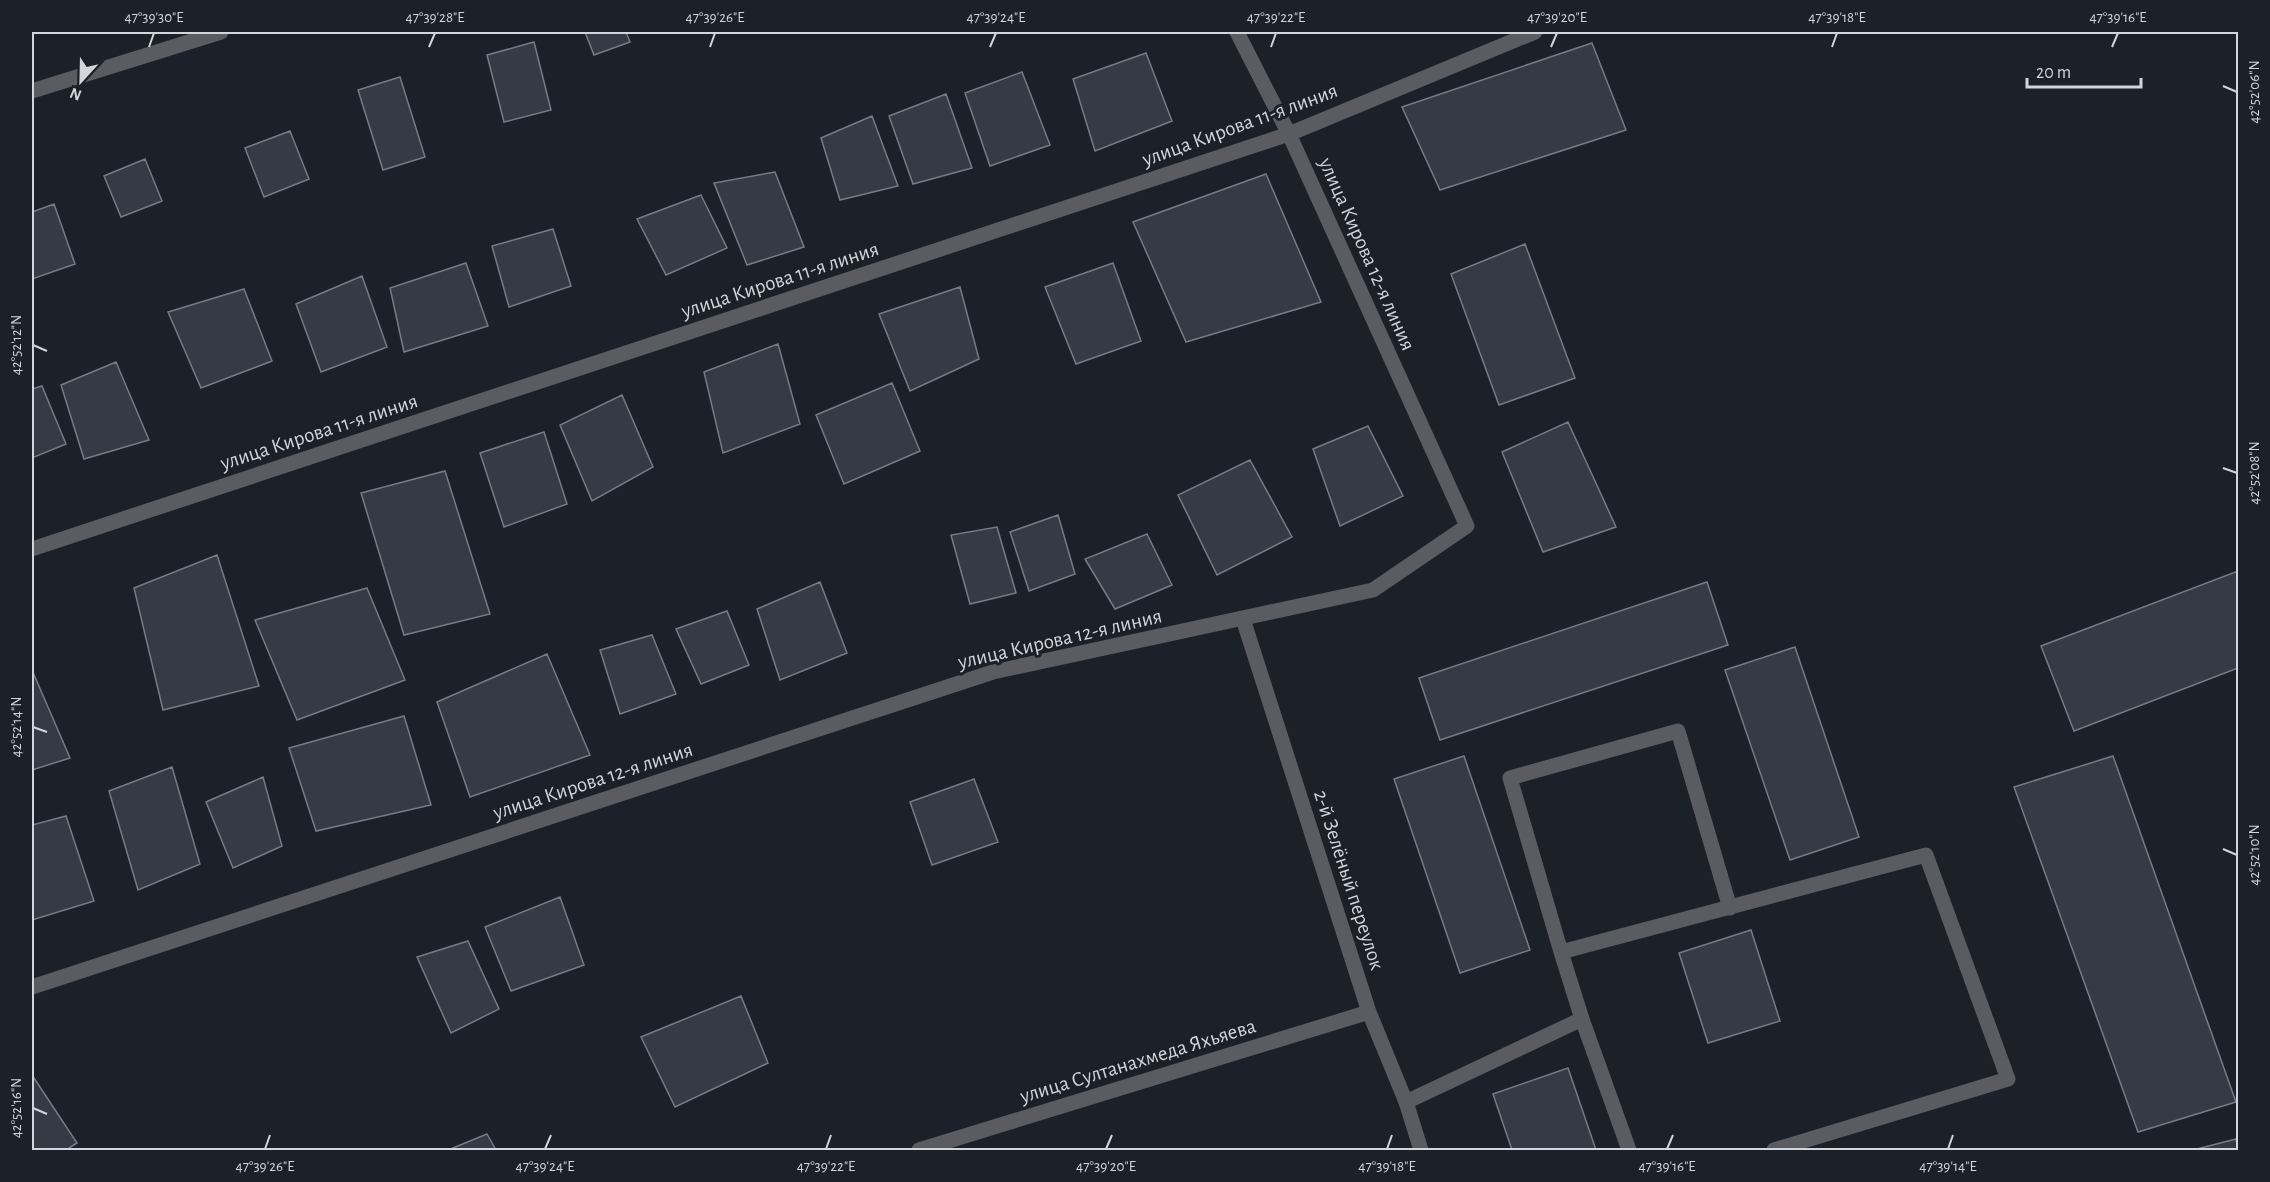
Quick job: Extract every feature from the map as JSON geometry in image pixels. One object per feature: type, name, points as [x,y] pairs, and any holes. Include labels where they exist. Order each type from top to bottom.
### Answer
[{"type":"street","points":[[32,91],[221,32]]},
{"type":"street","name":"улица Кирова 12-я линия","points":[[32,987],[993,672],[1243,620],[1373,590],[1467,526],[1289,134],[1237,32]]},
{"type":"street","name":"улица Кирова 11-я линия","points":[[32,549],[1289,134],[1535,32]]},
{"type":"street","name":"2-й Зелёный переулок","points":[[1243,620],[1369,1012],[1406,1102],[1421,1150]]},
{"type":"street","points":[[1629,1150],[1582,1019],[1510,778],[1678,731],[1730,908]]},
{"type":"street","points":[[1561,952],[1926,855],[2008,1079],[1774,1150]]},
{"type":"street","name":"улица Султанахмеда Яхьяева","points":[[919,1150],[1369,1012]]},
{"type":"street","points":[[1406,1102],[1582,1019]]},
{"type":"building","points":[[585,32],[626,32],[630,42],[594,55]]},
{"type":"building","points":[[534,42],[551,110],[504,122],[487,55]]},
{"type":"building","points":[[1592,43],[1626,130],[1440,190],[1402,107]]},
{"type":"building","points":[[1146,53],[1172,121],[1095,151],[1073,79]]},
{"type":"building","points":[[1022,72],[1050,145],[990,166],[965,93]]},
{"type":"building","points":[[400,77],[425,157],[383,170],[358,90]]},
{"type":"building","points":[[946,94],[972,168],[913,184],[889,116]]},
{"type":"building","points":[[872,116],[898,186],[840,200],[821,138]]},
{"type":"building","points":[[290,131],[309,179],[264,197],[245,148]]},
{"type":"building","points":[[145,159],[162,201],[121,217],[104,176]]},
{"type":"building","points":[[775,172],[804,247],[747,265],[714,183]]},
{"type":"building","points":[[1266,174],[1321,302],[1186,342],[1133,222]]},
{"type":"building","points":[[701,195],[727,248],[666,275],[637,219]]},
{"type":"building","points":[[54,204],[75,264],[32,279],[32,212]]},
{"type":"building","points":[[553,229],[571,286],[509,307],[492,246]]},
{"type":"building","points":[[1525,244],[1575,378],[1499,405],[1451,274]]},
{"type":"building","points":[[466,263],[488,326],[404,352],[390,288]]},
{"type":"building","points":[[1113,263],[1141,341],[1076,364],[1045,287]]},
{"type":"building","points":[[362,276],[387,347],[321,372],[296,304]]},
{"type":"building","points":[[960,287],[979,359],[910,391],[879,314]]},
{"type":"building","points":[[244,289],[272,361],[201,388],[168,312]]},
{"type":"building","points":[[778,344],[800,424],[723,453],[704,372]]},
{"type":"building","points":[[116,362],[149,440],[84,459],[61,385]]},
{"type":"building","points":[[892,383],[920,451],[844,484],[816,415]]},
{"type":"building","points":[[42,386],[66,444],[32,458],[32,389]]},
{"type":"building","points":[[622,395],[653,467],[592,501],[560,425]]},
{"type":"building","points":[[1568,422],[1616,527],[1543,552],[1502,452]]},
{"type":"building","points":[[1368,426],[1403,496],[1340,526],[1313,449]]},
{"type":"building","points":[[544,432],[567,504],[504,527],[480,453]]},
{"type":"building","points":[[1250,460],[1292,537],[1217,575],[1178,495]]},
{"type":"building","points":[[445,471],[490,614],[404,635],[361,493]]},
{"type":"building","points":[[1058,515],[1075,574],[1029,591],[1010,532]]},
{"type":"building","points":[[997,527],[1016,593],[970,604],[951,535]]},
{"type":"building","points":[[1147,534],[1172,585],[1115,609],[1085,559]]},
{"type":"building","points":[[217,555],[259,686],[163,710],[134,588]]},
{"type":"building","points":[[2238,571],[2238,668],[2074,731],[2041,646]]},
{"type":"building","points":[[820,582],[847,653],[780,680],[757,609]]},
{"type":"building","points":[[1707,582],[1728,645],[1440,740],[1419,678]]},
{"type":"building","points":[[367,588],[405,680],[297,720],[255,620]]},
{"type":"building","points":[[727,611],[749,665],[701,684],[676,629]]},
{"type":"building","points":[[652,635],[676,694],[620,714],[600,650]]},
{"type":"building","points":[[1795,647],[1859,837],[1790,860],[1725,670]]},
{"type":"building","points":[[547,654],[590,755],[470,797],[437,702]]},
{"type":"building","points":[[32,670],[70,758],[32,770]]},
{"type":"building","points":[[404,716],[431,805],[316,831],[289,748]]},
{"type":"building","points":[[1464,756],[1530,950],[1460,973],[1394,779]]},
{"type":"building","points":[[2113,756],[2236,1102],[2138,1132],[2014,787]]},
{"type":"building","points":[[172,767],[200,864],[138,890],[109,791]]},
{"type":"building","points":[[263,777],[282,846],[233,868],[206,802]]},
{"type":"building","points":[[974,779],[998,842],[932,865],[910,802]]},
{"type":"building","points":[[66,816],[94,901],[32,920],[32,825]]},
{"type":"building","points":[[560,897],[584,965],[511,991],[485,927]]},
{"type":"building","points":[[1751,930],[1780,1021],[1708,1043],[1679,953]]},
{"type":"building","points":[[468,941],[499,1009],[451,1033],[417,957]]},
{"type":"building","points":[[741,996],[768,1063],[675,1107],[641,1037]]},
{"type":"building","points":[[1568,1068],[1596,1150],[1512,1150],[1493,1094]]},
{"type":"building","points":[[32,1075],[77,1143],[66,1150],[32,1150]]},
{"type":"building","points":[[487,1134],[496,1150],[448,1150]]},
{"type":"building","points":[[2236,1139],[2238,1150],[2193,1150]]}]
